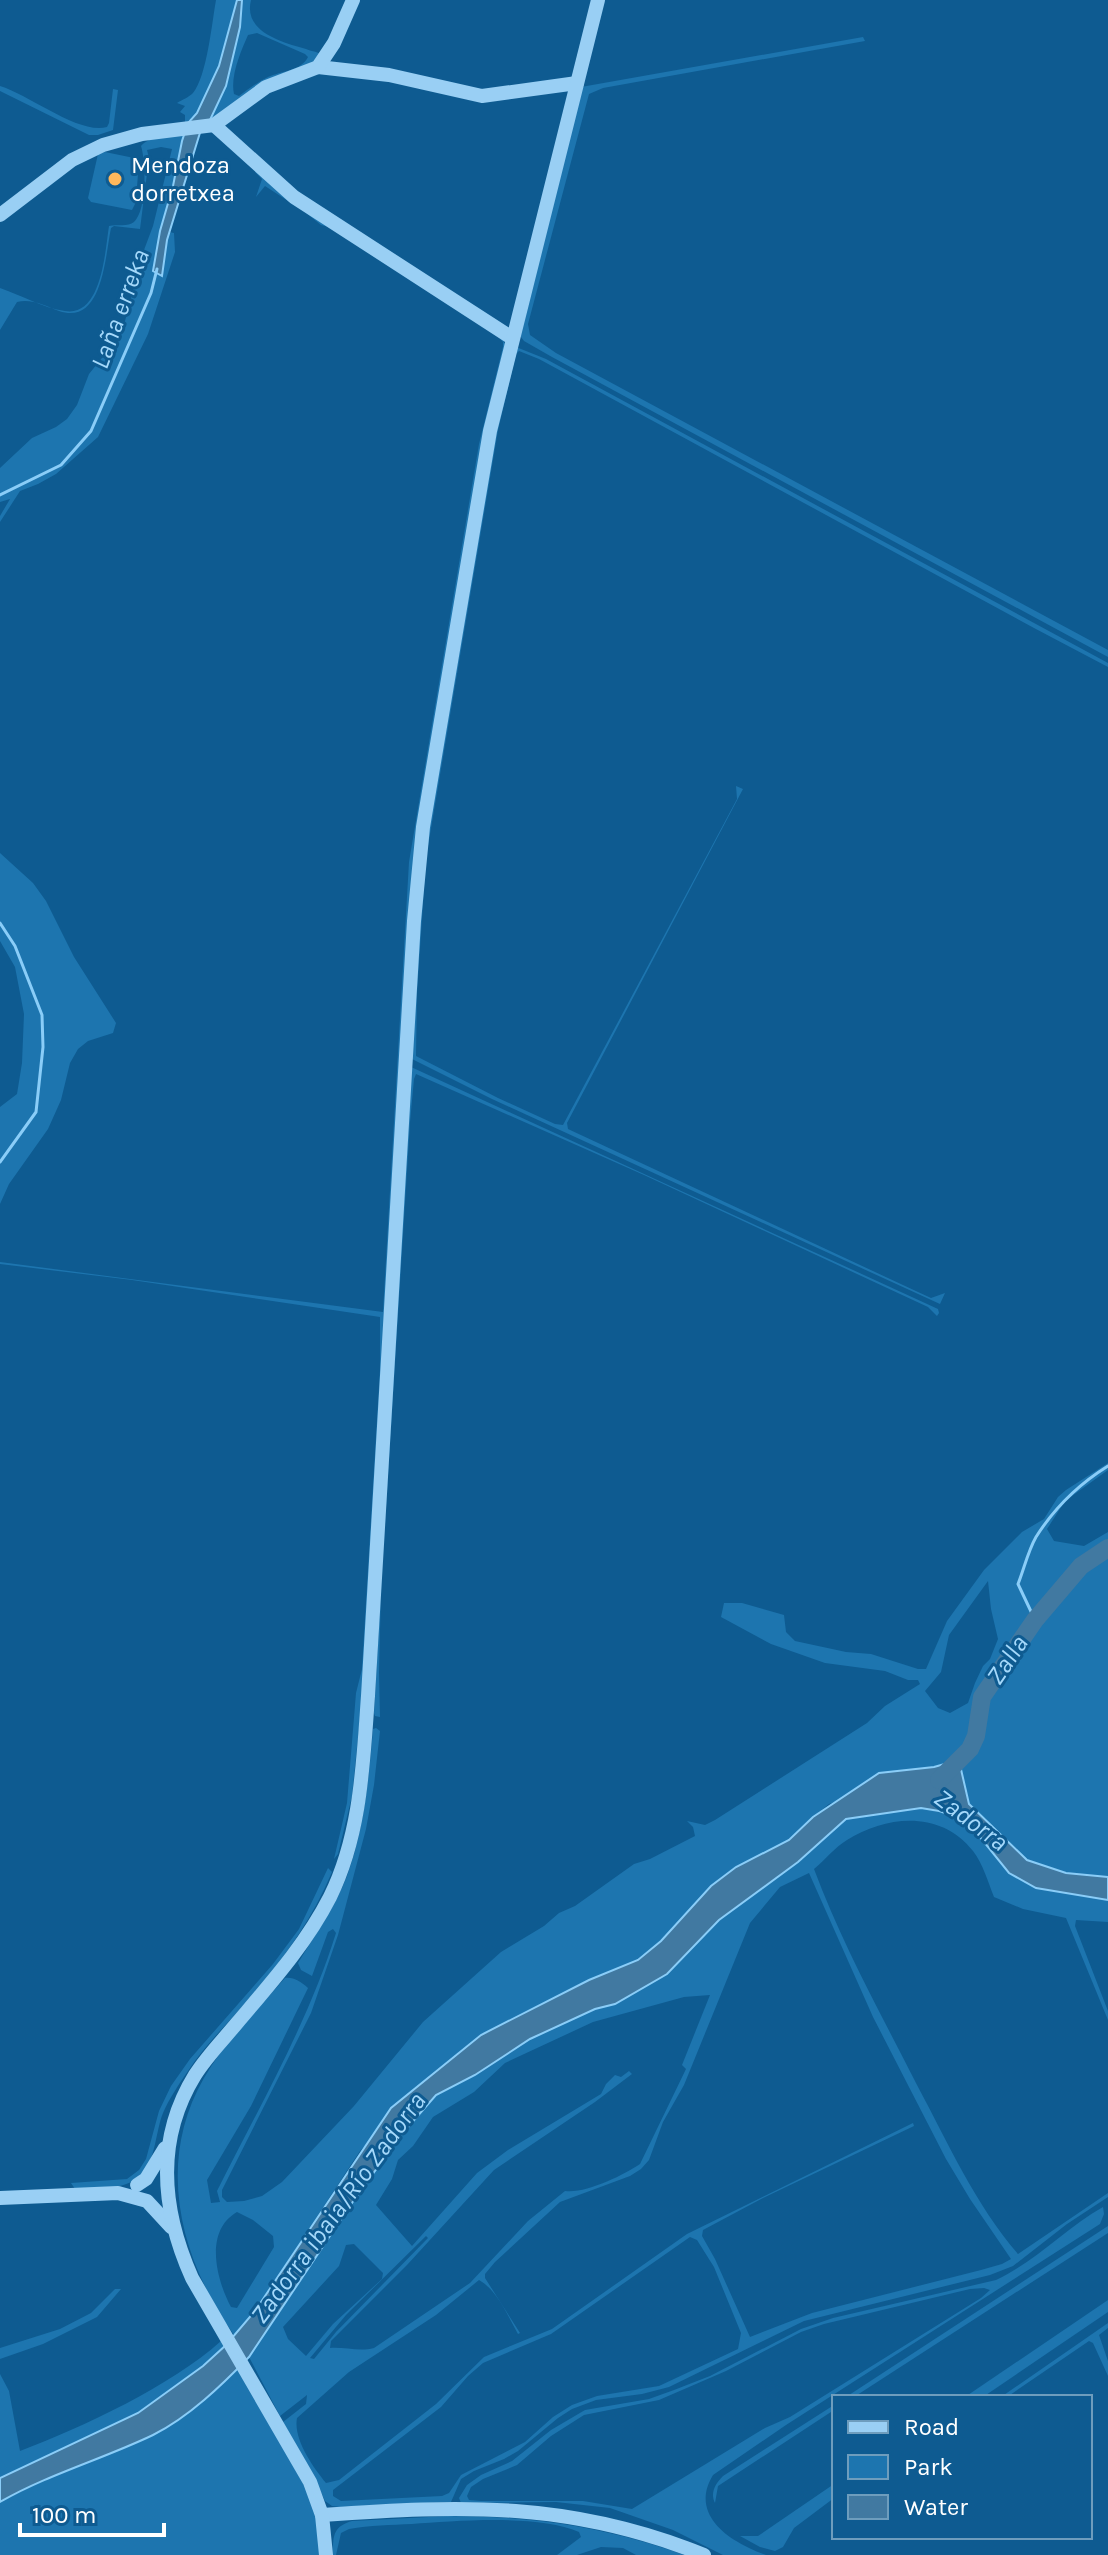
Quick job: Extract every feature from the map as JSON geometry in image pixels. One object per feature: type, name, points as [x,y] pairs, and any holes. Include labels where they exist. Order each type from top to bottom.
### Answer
[{"type":"street","points":[[318,67],[334,43],[353,0]]},
{"type":"street","points":[[326,2555],[322,2515],[300,2461],[201,2292],[181,2251],[173,2230],[167,2169],[171,2137],[183,2098],[195,2074],[296,1954],[330,1897],[344,1863],[357,1816],[363,1772],[417,880],[423,827],[482,473],[512,338],[598,0]]},
{"type":"street","points":[[0,215],[72,160],[103,145],[142,134],[209,126],[266,87],[318,67],[389,75],[482,96],[577,83]]},
{"type":"street","points":[[209,126],[294,197],[512,338]]},
{"type":"street","points":[[136,2191],[171,2137]]},
{"type":"street","points":[[136,2191],[173,2230]]},
{"type":"street","points":[[0,2198],[136,2191],[155,2196],[168,2192]]},
{"type":"street","points":[[322,2515],[457,2509],[533,2511],[638,2531],[704,2555]]},
{"type":"green space","points":[[216,0],[237,0],[212,86],[195,115],[185,123],[185,115],[180,112],[185,106],[177,103],[193,93],[198,85]]},
{"type":"green space","points":[[242,0],[251,0],[253,20],[266,34],[323,56],[210,120],[226,86],[240,27]],"holes":[[[257,33],[308,57],[301,65],[268,77],[239,96],[234,94],[235,72],[248,35]]]},
{"type":"green space","points":[[863,37],[865,41],[603,88],[589,94],[528,324],[530,335],[556,353],[1108,650],[1108,657],[552,357],[524,341],[518,333],[581,87]]},
{"type":"green space","points":[[0,86],[69,120],[96,128],[107,127],[113,89],[118,90],[113,130],[89,135],[0,91]]},
{"type":"green space","points":[[185,132],[153,271],[169,232],[174,233],[175,252],[148,334],[98,437],[56,474],[20,491],[0,522],[10,499],[0,502],[0,468],[32,438],[67,419],[77,405],[89,374],[122,333],[172,149],[161,147],[147,150],[149,158],[140,229],[111,228],[104,271],[93,299],[85,308],[74,313],[51,308],[77,310],[87,304],[99,280],[109,226],[132,224],[138,216],[144,185],[141,146],[155,138]]},
{"type":"green space","points":[[105,152],[139,159],[136,202],[132,210],[91,202],[88,198],[98,154]]},
{"type":"green space","points":[[257,169],[299,204],[493,331],[500,336],[506,345],[477,478],[414,866],[364,1679],[352,1796],[338,1854],[334,1859],[347,1803],[356,1693],[362,1669],[380,1370],[380,1317],[0,1264],[0,1262],[383,1312],[409,862],[479,444],[503,342],[495,333],[333,228],[321,225],[265,186],[256,197],[262,179],[255,172]]},
{"type":"green space","points":[[0,288],[36,302],[17,302],[0,330]]},
{"type":"green space","points":[[516,347],[546,359],[1108,663],[1108,667],[1034,628],[539,359],[519,351],[516,354],[498,430],[426,858],[416,1056],[498,1098],[563,1125],[737,799],[736,786],[743,789],[567,1123],[568,1129],[931,1298],[945,1293],[940,1304],[492,1099],[412,1059],[421,878],[487,467]]},
{"type":"green space","points":[[0,853],[33,883],[46,901],[74,957],[116,1023],[113,1033],[88,1041],[78,1049],[70,1063],[61,1100],[48,1129],[9,1184],[0,1204],[0,1107],[17,1094],[24,1014],[15,967],[0,941]]},
{"type":"green space","points":[[411,1067],[938,1309],[937,1316],[928,1307],[644,1175],[416,1074],[410,1122],[383,1556]]},
{"type":"green space","points":[[1108,1463],[1108,1470],[1065,1501],[1047,1529],[1054,1541],[1084,1546],[1108,1532],[1108,1877],[1066,1873],[1027,1860],[969,1804],[961,1777],[948,1763],[829,1804],[789,1840],[736,1867],[712,1886],[661,1941],[638,1960],[589,1980],[481,2035],[423,2083],[360,2151],[255,2311],[234,2335],[215,2306],[188,2243],[180,2210],[180,2143],[189,2110],[204,2078],[231,2039],[285,1978],[294,1979],[308,1988],[251,2106],[207,2180],[211,2203],[220,2202],[217,2191],[297,2032],[336,1933],[333,1929],[328,1932],[312,1976],[301,1970],[298,1963],[337,1899],[353,1858],[365,1803],[373,1729],[380,1731],[374,1785],[366,1829],[338,1935],[311,2013],[222,2190],[222,2197],[227,2202],[262,2196],[282,2182],[354,2106],[423,2022],[501,1952],[544,1926],[559,1913],[575,1906],[634,1864],[695,1836],[693,1827],[687,1821],[705,1825],[715,1820],[867,1723],[885,1706],[920,1684],[918,1680],[908,1680],[885,1671],[825,1663],[771,1644],[721,1617],[724,1603],[742,1603],[784,1615],[786,1632],[795,1641],[871,1654],[926,1669],[947,1621],[984,1570],[1022,1532],[1044,1519],[1066,1490]],"holes":[[[988,1581],[998,1639],[968,1703],[950,1713],[938,1708],[925,1691],[941,1672],[949,1635]],[[237,2212],[273,2236],[274,2247],[237,2308],[231,2307],[226,2296],[216,2256],[220,2231]]]},
{"type":"green space","points":[[381,1593],[379,1673],[380,1717],[374,1713]]},
{"type":"green space","points":[[921,1808],[951,1815],[980,1837],[1009,1873],[1036,1888],[1108,1900],[1108,1922],[1076,1920],[1075,1926],[1108,2011],[1108,2020],[1066,1918],[1023,1909],[994,1897],[973,1851],[945,1828],[913,1821],[879,1825],[843,1843],[814,1869],[862,1978],[951,2151],[988,2215],[1018,2254],[1108,2193],[1108,2197],[1013,2266],[990,2275],[804,2321],[669,2387],[596,2400],[572,2409],[518,2451],[461,2479],[451,2502],[340,2507],[325,2501],[283,2422],[306,2404],[307,2395],[280,2416],[249,2357],[401,2135],[436,2095],[475,2075],[530,2039],[595,2009],[615,2004],[667,1974],[719,1920],[798,1862],[846,1819]],"holes":[[[809,1873],[873,2017],[946,2159],[1011,2259],[981,2270],[812,2313],[750,2337],[702,2236],[703,2230],[914,2126],[913,2123],[687,2234],[552,2329],[484,2357],[436,2404],[339,2480],[326,2483],[301,2444],[297,2418],[349,2372],[436,2315],[479,2280],[497,2297],[520,2333],[485,2274],[560,2202],[630,2176],[649,2160],[663,2122],[684,2085],[750,1923],[780,1887]],[[710,1995],[682,2065],[686,2069],[640,2164],[593,2187],[565,2191],[528,2221],[470,2283],[374,2348],[330,2348],[331,2341],[407,2265],[494,2170],[632,2074],[629,2071],[621,2077],[615,2075],[601,2094],[508,2150],[477,2173],[412,2246],[376,2205],[392,2179],[398,2160],[413,2146],[433,2117],[474,2092],[505,2063],[593,2022],[684,1997]],[[426,2236],[428,2238],[336,2332],[314,2359],[310,2358],[346,2315]],[[690,2237],[697,2240],[714,2267],[741,2333],[738,2349],[659,2386],[597,2396],[572,2405],[525,2442],[461,2475],[449,2493],[442,2496],[341,2501],[333,2496],[333,2490],[441,2407],[483,2363],[551,2334]],[[354,2244],[383,2273],[382,2279],[333,2324],[306,2356],[288,2339],[283,2327],[339,2266],[346,2245]]]},
{"type":"green space","points":[[328,1868],[332,1872],[325,1889],[289,1949],[195,2060],[174,2092],[163,2113],[145,2170],[126,2184],[75,2189],[71,2183],[127,2179],[139,2170],[146,2159],[159,2111],[171,2086],[299,1929]]},
{"type":"green space","points":[[1103,2207],[1100,2224],[713,2475],[706,2503],[717,2526],[740,2543],[766,2555],[723,2555],[673,2530],[610,2508],[556,2502],[461,2503],[459,2498],[467,2485],[512,2461],[551,2430],[585,2410],[649,2399],[710,2376],[801,2329],[833,2318],[996,2280],[1024,2264]],"holes":[[[970,2289],[990,2290],[790,2417],[765,2428],[632,2509],[583,2501],[481,2501],[469,2500],[467,2496],[471,2487],[517,2465],[551,2436],[584,2415],[659,2400],[824,2324]]]},
{"type":"green space","points":[[1108,2226],[1108,2233],[857,2395],[849,2395]]},
{"type":"green space","points":[[115,2289],[121,2289],[97,2317],[43,2344],[0,2359],[0,2348],[60,2329],[91,2313]]},
{"type":"green space","points":[[1108,2300],[1108,2312],[986,2395],[968,2395]]},
{"type":"green space","points":[[1108,2323],[1108,2328],[1099,2335],[1108,2361],[1108,2376],[1093,2343],[1089,2341],[1010,2395],[1004,2395]]},
{"type":"green space","points":[[221,2341],[226,2345],[203,2366],[138,2413],[0,2478],[0,2374],[9,2391],[20,2451],[125,2404],[177,2374]]},
{"type":"green space","points":[[239,2368],[311,2498],[319,2526],[319,2555],[0,2555],[0,2502],[55,2475],[155,2434],[194,2407]]},
{"type":"green space","points":[[832,2406],[832,2411],[718,2486],[715,2503],[714,2489],[723,2476]]},
{"type":"green space","points":[[832,2485],[832,2500],[794,2528],[783,2547],[775,2551],[740,2536],[758,2536]]},
{"type":"green space","points":[[448,2516],[509,2518],[568,2525],[626,2537],[684,2555],[636,2555],[623,2548],[601,2547],[577,2555],[557,2555],[581,2537],[579,2532],[542,2523],[497,2520],[349,2529],[341,2533],[336,2555],[332,2555],[337,2529],[345,2523]]},
{"type":"water","points":[[237,0],[242,0],[240,27],[226,86],[210,120],[203,123],[167,240],[162,276],[153,271],[182,141],[188,123],[197,113],[219,66]]},
{"type":"water","points":[[948,1763],[960,1765],[969,1804],[1027,1860],[1066,1873],[1108,1877],[1108,1900],[1036,1888],[1009,1873],[980,1837],[951,1815],[939,1811],[921,1808],[846,1819],[798,1862],[719,1920],[667,1974],[615,2004],[595,2009],[530,2039],[475,2075],[436,2095],[401,2135],[354,2200],[249,2357],[192,2410],[153,2435],[0,2502],[0,2478],[138,2413],[203,2366],[226,2345],[255,2311],[391,2108],[481,2035],[589,1980],[638,1960],[661,1941],[711,1886],[736,1867],[789,1840],[813,1817],[879,1773]]},
{"type":"waterway","name":"Laña erreka","points":[[0,495],[61,465],[91,431],[151,293],[157,269]]},
{"type":"waterway","name":"Laña erreka","points":[[0,923],[15,946],[42,1015],[43,1047],[36,1112],[0,1162]]},
{"type":"waterway","points":[[1035,1620],[1018,1584],[1033,1542],[1068,1497],[1108,1466]]},
{"type":"waterway","name":"Zalla","points":[[939,1780],[970,1749],[976,1736],[982,1697],[1035,1620],[1081,1566],[1108,1548]]},
{"type":"place","name":"Mendoza dorretxea","points":[[115,179]]},
{"type":"water label","name":"Zadorra","points":[[971,1820]]},
{"type":"water label","name":"Zadorra ibaia/Río Zadorra","points":[[338,2208]]}]
